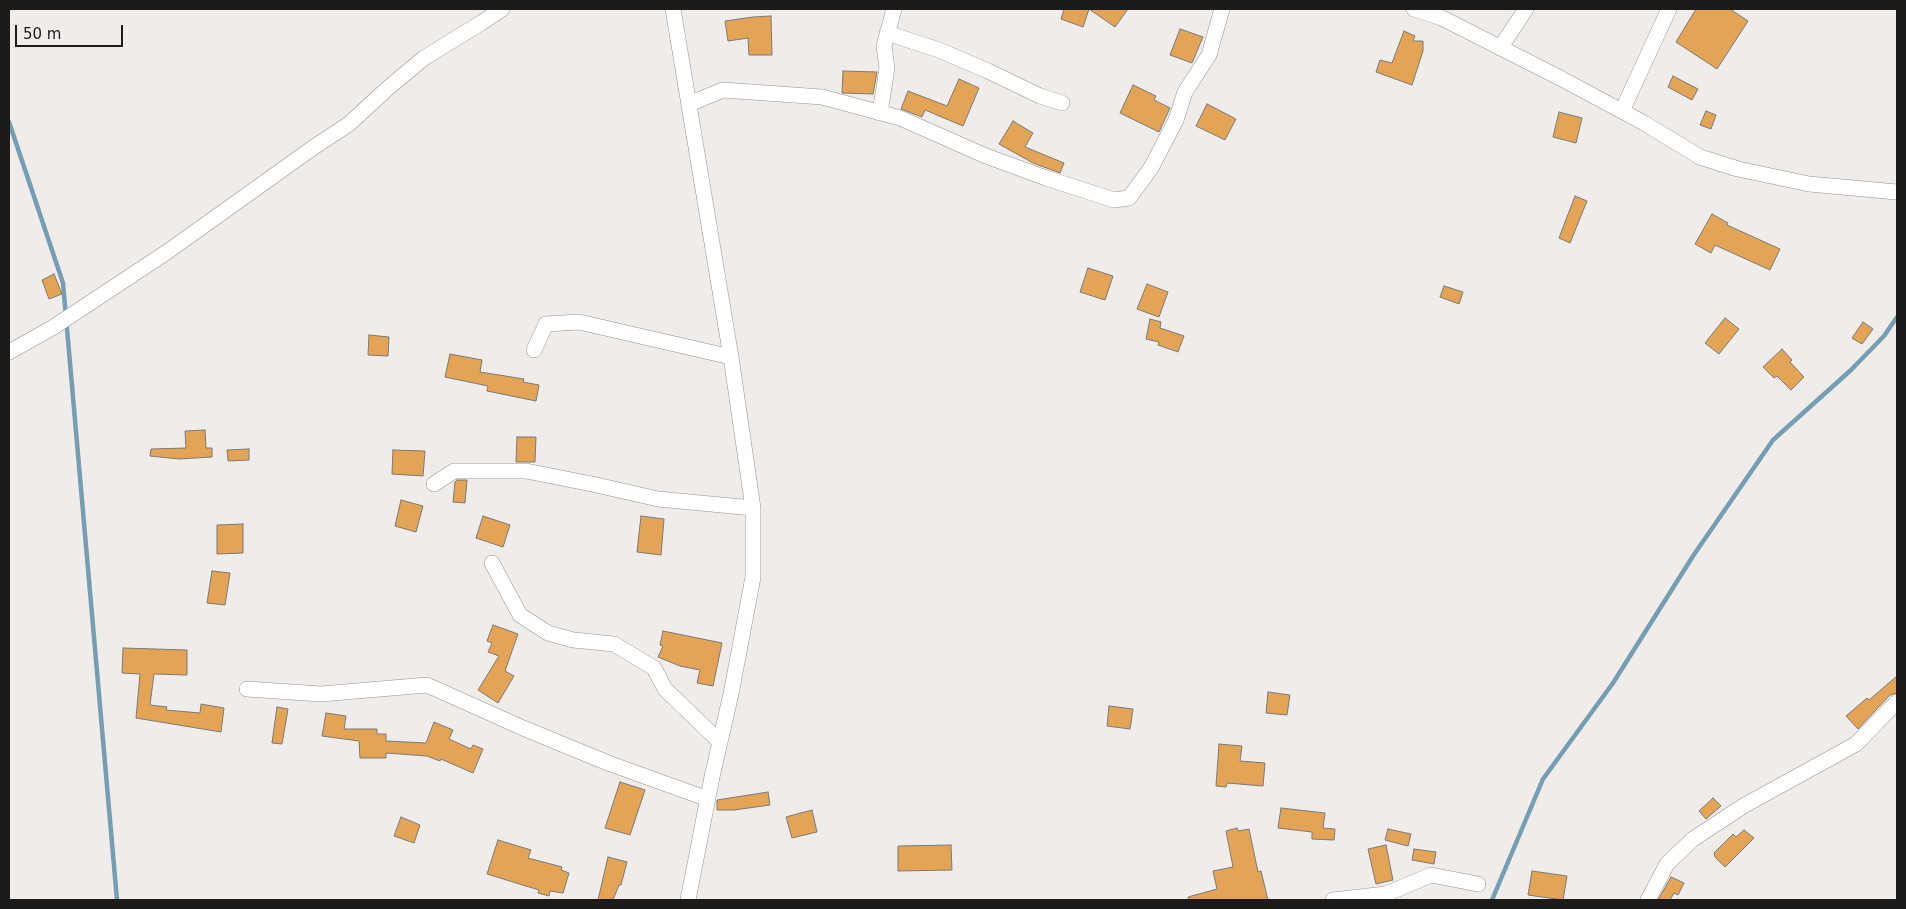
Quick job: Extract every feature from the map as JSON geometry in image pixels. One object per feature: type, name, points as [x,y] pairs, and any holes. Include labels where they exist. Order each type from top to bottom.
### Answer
[{"type":"street","points":[[9,352],[52,328],[167,252],[349,124],[424,58],[502,9]]},
{"type":"street","points":[[673,9],[731,357],[753,508],[753,577],[688,900]]},
{"type":"street","points":[[880,113],[888,68],[884,46],[894,9]]},
{"type":"street","points":[[689,104],[724,90],[822,97],[900,118],[986,156],[1046,178],[1114,200],[1129,198],[1151,168],[1176,120],[1185,92],[1209,55],[1222,9]]},
{"type":"street","points":[[1414,9],[1442,18],[1622,111],[1700,157],[1738,169],[1809,184],[1897,192]]},
{"type":"street","points":[[1500,48],[1526,9]]},
{"type":"street","points":[[1622,111],[1668,9]]},
{"type":"street","points":[[887,34],[939,50],[1040,96],[1062,103]]},
{"type":"street","points":[[534,350],[546,324],[579,322],[731,357]]},
{"type":"street","points":[[434,484],[454,471],[526,471],[658,499],[753,508]]},
{"type":"street","points":[[492,563],[520,615],[548,633],[573,640],[614,644],[654,668],[665,689],[720,742]]},
{"type":"street","points":[[247,689],[321,694],[427,685],[523,728],[608,762],[708,798]]},
{"type":"street","points":[[1648,900],[1667,864],[1693,839],[1746,805],[1856,744],[1897,702]]},
{"type":"street","points":[[1333,900],[1386,894],[1432,875],[1478,884]]},
{"type":"building","points":[[1064,9],[1089,9],[1083,27],[1061,19]]},
{"type":"building","points":[[1089,9],[1128,9],[1115,27]]},
{"type":"building","points":[[1696,9],[1730,9],[1748,21],[1717,69],[1676,42]]},
{"type":"building","points":[[771,16],[772,55],[749,55],[748,38],[728,41],[725,21]]},
{"type":"building","points":[[1180,29],[1203,37],[1192,63],[1170,55]]},
{"type":"building","points":[[1404,31],[1415,36],[1413,41],[1423,41],[1423,51],[1412,85],[1376,72],[1380,60],[1392,63]]},
{"type":"building","points":[[843,71],[877,72],[873,94],[842,93]]},
{"type":"building","points":[[1673,76],[1698,89],[1692,100],[1668,87]]},
{"type":"building","points":[[959,79],[979,88],[963,126],[925,110],[922,117],[901,109],[908,91],[947,106]]},
{"type":"building","points":[[1133,85],[1156,96],[1154,100],[1170,108],[1159,132],[1120,113]]},
{"type":"building","points":[[1207,104],[1236,119],[1225,140],[1196,126]]},
{"type":"building","points":[[1706,111],[1716,115],[1711,129],[1700,125]]},
{"type":"building","points":[[1559,112],[1582,118],[1576,143],[1553,137]]},
{"type":"building","points":[[1013,121],[1033,133],[1025,147],[1064,163],[1060,173],[1033,163],[999,144]]},
{"type":"building","points":[[1575,196],[1587,201],[1570,243],[1559,238]]},
{"type":"building","points":[[1712,214],[1728,223],[1727,225],[1780,249],[1770,270],[1715,245],[1711,253],[1695,244]]},
{"type":"building","points":[[1088,268],[1113,276],[1105,300],[1080,292]]},
{"type":"building","points":[[54,274],[62,294],[49,299],[42,280]]},
{"type":"building","points":[[1147,284],[1168,292],[1159,317],[1137,309]]},
{"type":"building","points":[[1444,286],[1463,292],[1459,304],[1440,297]]},
{"type":"building","points":[[1725,318],[1739,329],[1719,354],[1705,343]]},
{"type":"building","points":[[1150,319],[1161,322],[1160,328],[1184,336],[1178,352],[1158,345],[1159,342],[1146,339]]},
{"type":"building","points":[[1863,322],[1873,329],[1862,344],[1852,338]]},
{"type":"building","points":[[369,335],[389,337],[388,356],[368,355]]},
{"type":"building","points":[[1782,349],[1792,360],[1790,362],[1804,377],[1791,390],[1777,376],[1774,378],[1763,367]]},
{"type":"building","points":[[450,354],[482,360],[480,372],[524,379],[523,382],[539,385],[536,401],[487,391],[488,386],[445,377]]},
{"type":"building","points":[[205,430],[206,448],[212,448],[212,457],[179,459],[150,456],[151,449],[186,448],[185,431]]},
{"type":"building","points":[[517,437],[536,437],[535,462],[516,462]]},
{"type":"building","points":[[249,449],[249,460],[228,461],[227,450]]},
{"type":"building","points":[[393,450],[425,451],[423,476],[392,474]]},
{"type":"building","points":[[457,480],[467,480],[465,503],[453,502],[455,482]]},
{"type":"building","points":[[401,500],[423,506],[416,532],[395,526]]},
{"type":"building","points":[[483,516],[510,525],[503,547],[476,538]]},
{"type":"building","points":[[641,516],[664,519],[661,555],[637,552]]},
{"type":"building","points":[[243,524],[243,553],[217,554],[217,525]]},
{"type":"building","points":[[212,571],[230,573],[225,605],[207,603]]},
{"type":"building","points":[[493,625],[518,634],[505,671],[514,676],[498,703],[478,690],[499,656],[488,652],[492,643],[487,641]]},
{"type":"building","points":[[663,631],[722,643],[713,686],[697,683],[700,670],[680,666],[658,657],[663,646],[660,645]]},
{"type":"building","points":[[123,648],[187,650],[187,675],[154,674],[150,705],[167,707],[166,710],[200,713],[201,704],[224,708],[221,732],[136,718],[140,674],[122,673]]},
{"type":"building","points":[[1897,676],[1897,693],[1890,695],[1858,729],[1846,716],[1867,698],[1869,700]]},
{"type":"building","points":[[1268,692],[1290,695],[1287,715],[1266,713]]},
{"type":"building","points":[[1109,706],[1133,709],[1130,729],[1107,726]]},
{"type":"building","points":[[277,707],[288,709],[282,744],[272,743]]},
{"type":"building","points":[[326,713],[346,716],[344,729],[377,729],[377,734],[386,734],[386,741],[426,743],[434,722],[453,730],[449,739],[471,749],[473,745],[483,749],[473,773],[441,759],[440,761],[427,756],[386,753],[386,758],[360,758],[359,741],[322,736]]},
{"type":"building","points":[[1219,744],[1242,746],[1240,761],[1265,763],[1263,786],[1227,783],[1226,787],[1216,786]]},
{"type":"building","points":[[620,782],[645,790],[630,835],[605,828]]},
{"type":"building","points":[[768,792],[770,805],[734,810],[717,810],[717,800]]},
{"type":"building","points":[[1713,798],[1721,806],[1706,819],[1699,811]]},
{"type":"building","points":[[1281,808],[1325,813],[1323,828],[1335,829],[1334,840],[1312,839],[1312,832],[1278,828]]},
{"type":"building","points":[[812,810],[817,832],[792,838],[786,817]]},
{"type":"building","points":[[401,817],[420,825],[414,843],[394,836]]},
{"type":"building","points":[[1237,828],[1238,831],[1249,829],[1258,872],[1261,871],[1268,900],[1189,900],[1188,897],[1217,889],[1213,871],[1233,867],[1226,831]]},
{"type":"building","points":[[1388,829],[1411,834],[1408,846],[1385,840]]},
{"type":"building","points":[[1744,830],[1754,838],[1725,867],[1715,857],[1714,853],[1733,834],[1736,837]]},
{"type":"building","points":[[498,840],[531,850],[528,858],[562,867],[561,870],[569,873],[563,893],[550,891],[549,896],[538,893],[539,890],[487,874]]},
{"type":"building","points":[[951,845],[952,870],[898,871],[898,846]]},
{"type":"building","points":[[1386,845],[1393,880],[1376,884],[1368,849]]},
{"type":"building","points":[[1414,849],[1436,852],[1434,864],[1412,860]]},
{"type":"building","points":[[608,857],[627,862],[621,885],[619,885],[613,900],[598,900]]},
{"type":"building","points":[[1532,871],[1567,876],[1563,900],[1528,895]]},
{"type":"building","points":[[1671,877],[1684,883],[1678,895],[1674,893],[1670,900],[1658,900]]},
{"type":"waterway","points":[[9,122],[63,283],[117,900]]},
{"type":"waterway","points":[[1492,900],[1543,779],[1613,683],[1693,556],[1773,440],[1851,370],[1884,336],[1897,317]]}]
